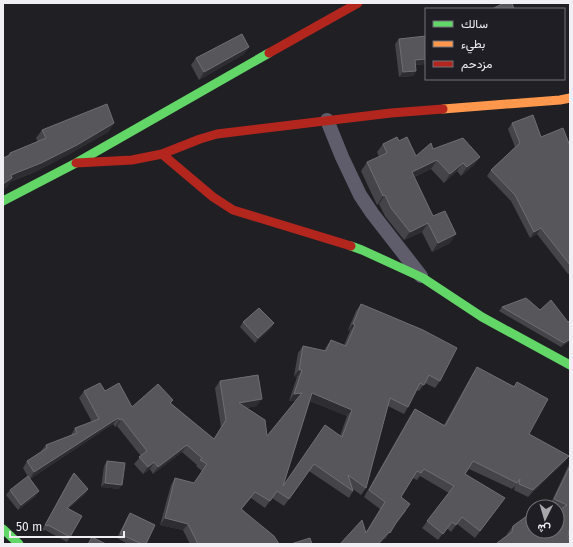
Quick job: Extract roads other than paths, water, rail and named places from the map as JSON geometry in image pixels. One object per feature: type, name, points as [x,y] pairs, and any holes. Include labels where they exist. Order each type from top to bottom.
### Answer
[{"type":"street","points":[[3,201],[76,163],[358,3]]},
{"type":"street","points":[[76,163],[132,160],[162,154],[217,134],[247,130],[391,113],[570,98]]},
{"type":"street","points":[[327,120],[360,195],[372,213],[423,278]]},
{"type":"street","points":[[162,154],[213,198],[233,210],[362,250],[423,278],[482,317],[570,365]]},
{"type":"street","points":[[3,529],[19,544]]}]
